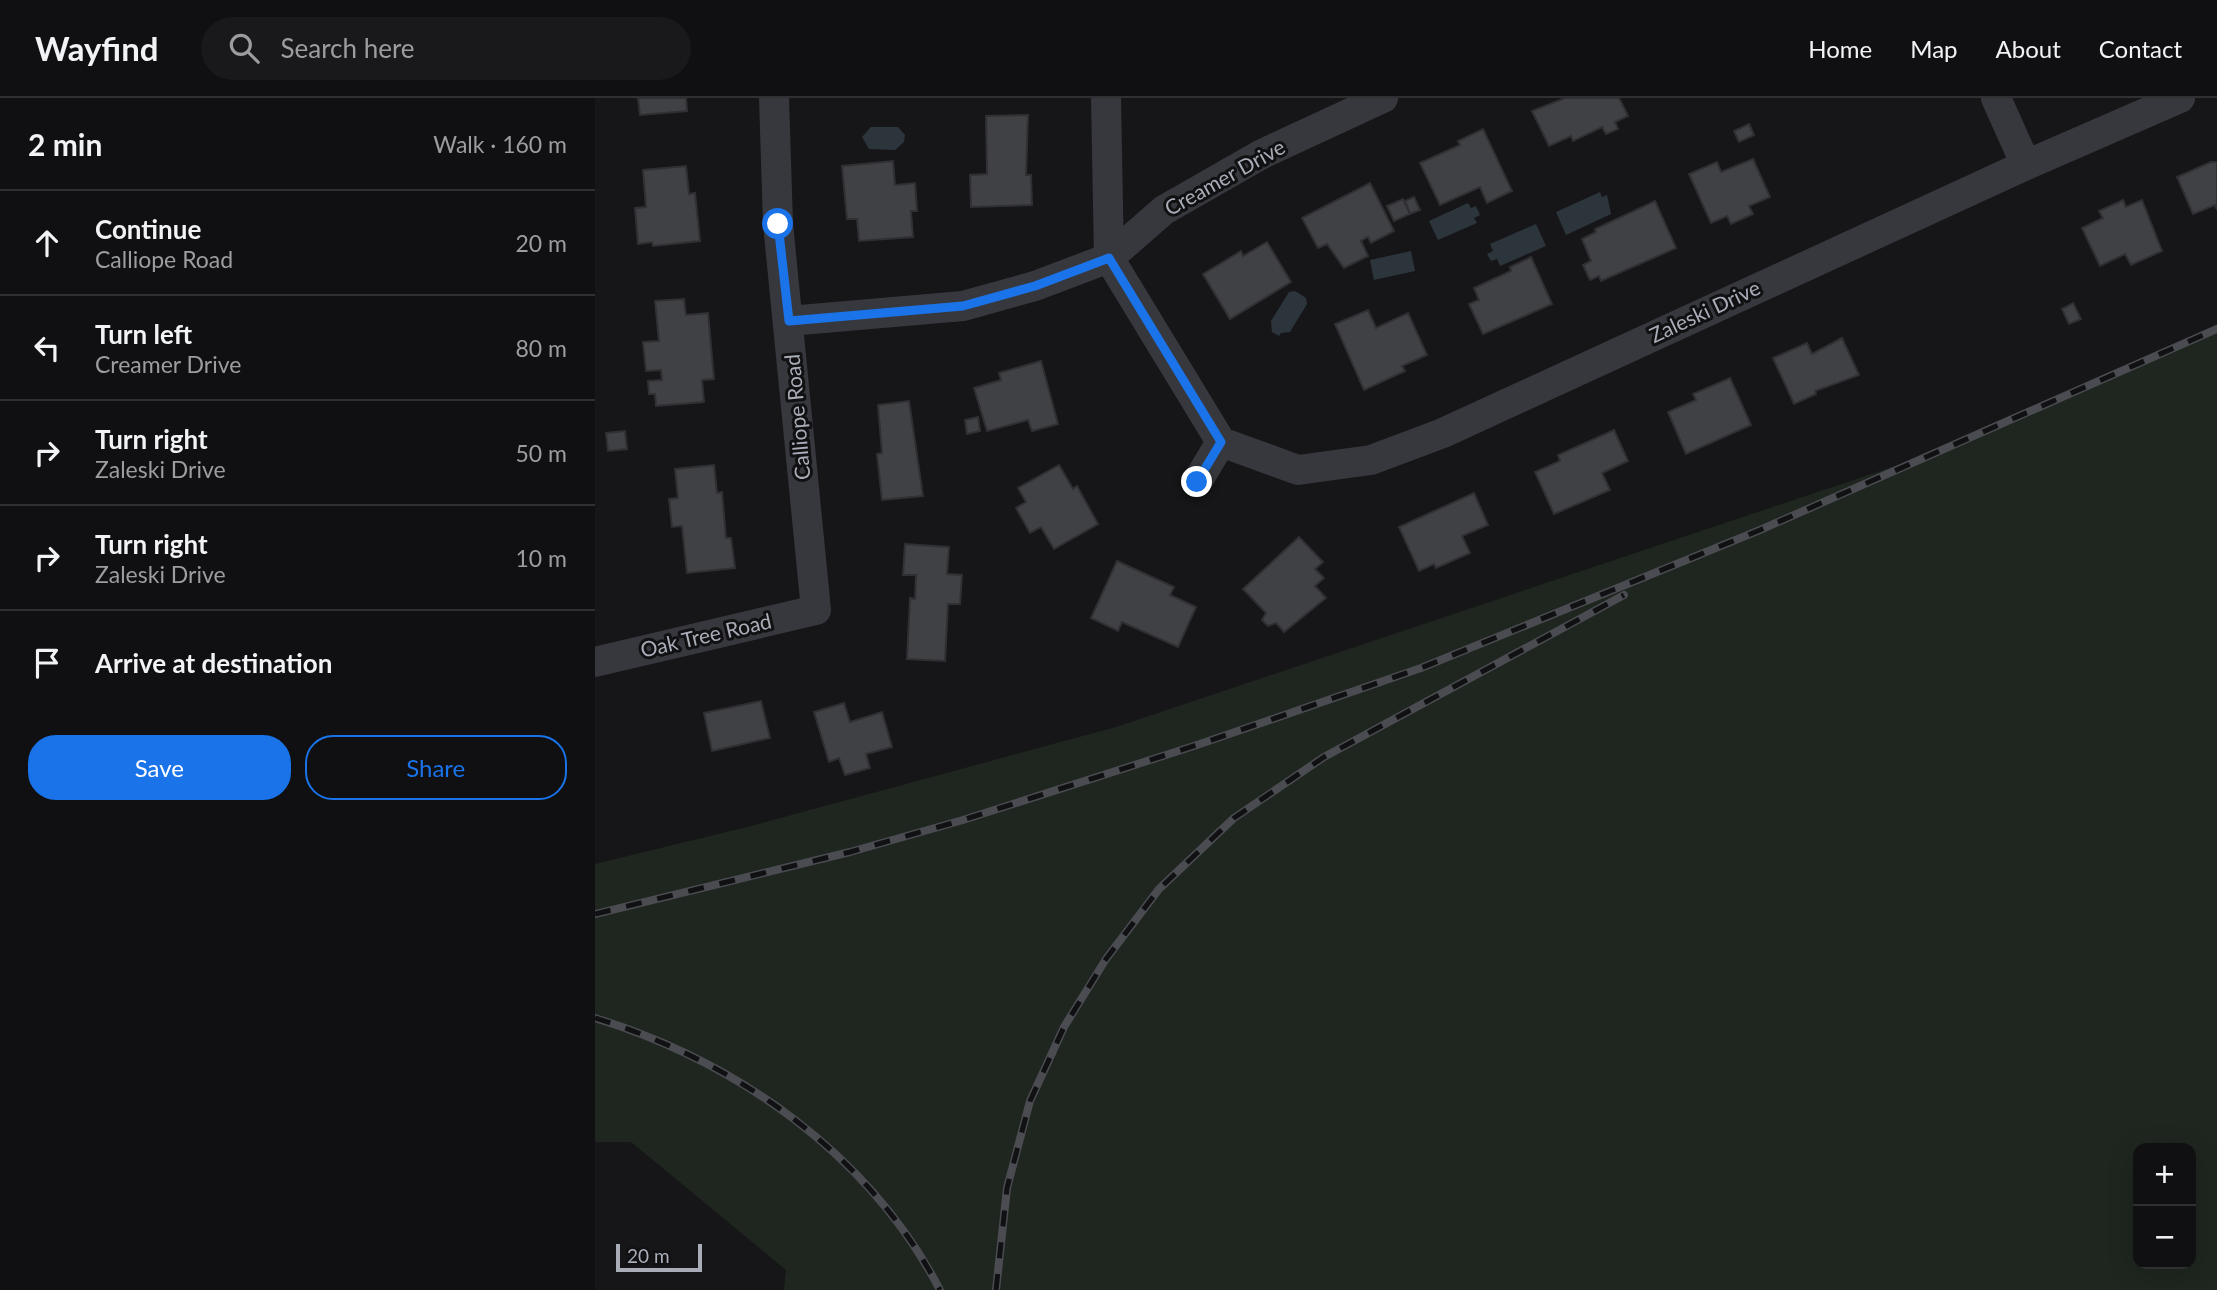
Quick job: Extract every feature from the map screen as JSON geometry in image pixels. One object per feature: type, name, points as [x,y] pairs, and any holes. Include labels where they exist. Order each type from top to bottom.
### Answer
[{"type":"street","name":"Calliope Road","points":[[774,98],[778,224],[816,610]]},
{"type":"street","points":[[1106,98],[1109,258],[1221,442],[1197,482]]},
{"type":"street","name":"Creamer Drive","points":[[789,321],[963,306],[1035,286],[1109,258],[1164,209],[1262,154],[1383,98]]},
{"type":"street","points":[[1996,98],[2027,165]]},
{"type":"street","name":"Zaleski Drive","points":[[1221,442],[1298,470],[1371,460],[1443,433],[2027,165],[2180,98]]},
{"type":"street","name":"Oak Tree Road","points":[[595,662],[816,610]]},
{"type":"shaded area","points":[[871,127],[898,127],[905,135],[904,142],[895,150],[869,149],[862,137]]},
{"type":"shaded area","points":[[1600,192],[1602,197],[1607,195],[1611,214],[1566,235],[1556,212]]},
{"type":"shaded area","points":[[1468,203],[1471,208],[1476,206],[1480,215],[1474,218],[1477,223],[1438,240],[1429,221]]},
{"type":"shaded area","points":[[1536,224],[1546,246],[1500,266],[1497,259],[1491,261],[1487,254],[1493,251],[1490,244]]},
{"type":"shaded area","points":[[1411,251],[1415,271],[1374,280],[1370,260]]},
{"type":"shaded area","points":[[1295,291],[1306,298],[1307,304],[1290,332],[1281,333],[1279,336],[1272,332],[1271,321],[1289,292]]},
{"type":"shaded area","points":[[2217,329],[2217,1290],[784,1290],[786,1270],[631,1142],[595,1142],[595,864],[751,826],[1116,727],[1937,452]]},
{"type":"building","points":[[638,98],[686,98],[687,111],[640,115]]},
{"type":"building","points":[[1565,98],[1619,98],[1628,116],[1615,122],[1618,129],[1606,134],[1602,127],[1573,141],[1571,136],[1549,146],[1532,111]]},
{"type":"building","points":[[1028,115],[1026,175],[1031,175],[1032,205],[971,207],[970,175],[987,174],[986,116]]},
{"type":"building","points":[[1749,124],[1754,135],[1739,142],[1734,131]]},
{"type":"building","points":[[1483,129],[1512,191],[1487,203],[1480,187],[1440,205],[1420,163],[1460,145],[1458,141]]},
{"type":"building","points":[[1753,159],[1770,197],[1749,206],[1753,214],[1731,224],[1727,216],[1711,223],[1689,174],[1717,162],[1721,172]]},
{"type":"building","points":[[893,161],[895,185],[915,183],[917,211],[911,211],[913,237],[859,241],[857,219],[847,219],[842,166]]},
{"type":"building","points":[[2211,162],[2217,162],[2217,210],[2215,205],[2193,214],[2177,177]]},
{"type":"building","points":[[686,166],[689,194],[695,193],[700,241],[653,246],[652,242],[638,244],[635,208],[646,207],[643,170]]},
{"type":"building","points":[[1370,183],[1394,231],[1371,243],[1368,237],[1361,241],[1368,256],[1344,268],[1327,244],[1318,248],[1302,218]]},
{"type":"building","points":[[1414,197],[1420,210],[1410,214],[1405,201]]},
{"type":"building","points":[[1403,199],[1410,214],[1394,221],[1387,206]]},
{"type":"building","points":[[2123,200],[2126,207],[2142,200],[2162,251],[2131,265],[2125,254],[2100,266],[2082,228],[2103,218],[2099,211]]},
{"type":"building","points":[[1655,201],[1676,248],[1601,281],[1599,276],[1590,280],[1583,265],[1591,261],[1582,239],[1596,232],[1595,229]]},
{"type":"building","points":[[1267,242],[1291,282],[1230,319],[1203,274],[1241,251],[1243,256]]},
{"type":"building","points":[[1531,257],[1552,304],[1483,334],[1469,304],[1479,300],[1474,288],[1511,271],[1510,267]]},
{"type":"building","points":[[684,299],[686,315],[708,313],[714,379],[702,380],[704,402],[656,406],[655,394],[649,394],[648,381],[662,380],[661,370],[646,371],[643,342],[659,341],[655,301]]},
{"type":"building","points":[[2073,303],[2081,319],[2069,324],[2062,309]]},
{"type":"building","points":[[1368,310],[1376,328],[1408,313],[1427,355],[1402,366],[1405,371],[1364,390],[1335,324]]},
{"type":"building","points":[[1842,338],[1859,375],[1815,391],[1816,394],[1794,404],[1773,358],[1807,343],[1812,354]]},
{"type":"building","points":[[1041,361],[1058,424],[1032,431],[1028,420],[987,431],[974,388],[1001,380],[999,373]]},
{"type":"building","points":[[1730,378],[1751,425],[1686,454],[1668,412],[1696,400],[1693,394]]},
{"type":"building","points":[[909,401],[923,496],[882,500],[877,454],[882,453],[878,405]]},
{"type":"building","points":[[978,417],[980,431],[967,434],[965,420]]},
{"type":"building","points":[[1614,430],[1628,461],[1602,473],[1610,490],[1554,514],[1535,472],[1560,461],[1558,455]]},
{"type":"building","points":[[625,431],[627,449],[608,451],[606,433]]},
{"type":"building","points":[[714,465],[717,493],[722,492],[726,538],[731,538],[735,568],[687,573],[682,526],[672,527],[669,499],[678,498],[675,469]]},
{"type":"building","points":[[1059,465],[1073,489],[1077,486],[1098,524],[1054,549],[1041,527],[1030,533],[1016,508],[1026,502],[1018,488]]},
{"type":"building","points":[[1474,493],[1488,525],[1462,536],[1470,553],[1436,568],[1434,564],[1419,571],[1399,527]]},
{"type":"building","points":[[1299,537],[1323,562],[1315,569],[1324,578],[1315,586],[1326,598],[1284,632],[1276,623],[1268,626],[1262,620],[1266,613],[1243,589]]},
{"type":"building","points":[[905,544],[949,547],[947,574],[962,575],[960,604],[948,604],[945,661],[907,659],[910,598],[915,599],[916,575],[903,575]]},
{"type":"building","points":[[1117,561],[1174,587],[1170,595],[1196,607],[1178,647],[1122,622],[1118,631],[1091,618]]},
{"type":"building","points":[[761,701],[770,738],[712,751],[704,713]]},
{"type":"building","points":[[844,703],[850,722],[882,712],[892,747],[866,754],[870,768],[845,775],[839,758],[829,762],[814,712]]},
{"type":"railway","points":[[595,914],[850,852],[963,820],[1197,745],[1421,668],[1760,530],[2217,329]]},
{"type":"railway","points":[[996,1290],[1007,1188],[1030,1101],[1064,1027],[1106,959],[1159,889],[1234,818],[1324,757],[1624,595]]},
{"type":"railway","points":[[595,1018],[648,1037],[699,1060],[749,1088],[795,1120],[838,1156],[877,1197],[911,1241],[940,1290]]},
{"type":"route","points":[[778,224],[789,321],[963,306],[1035,286],[1109,258],[1221,442],[1197,482]]}]
